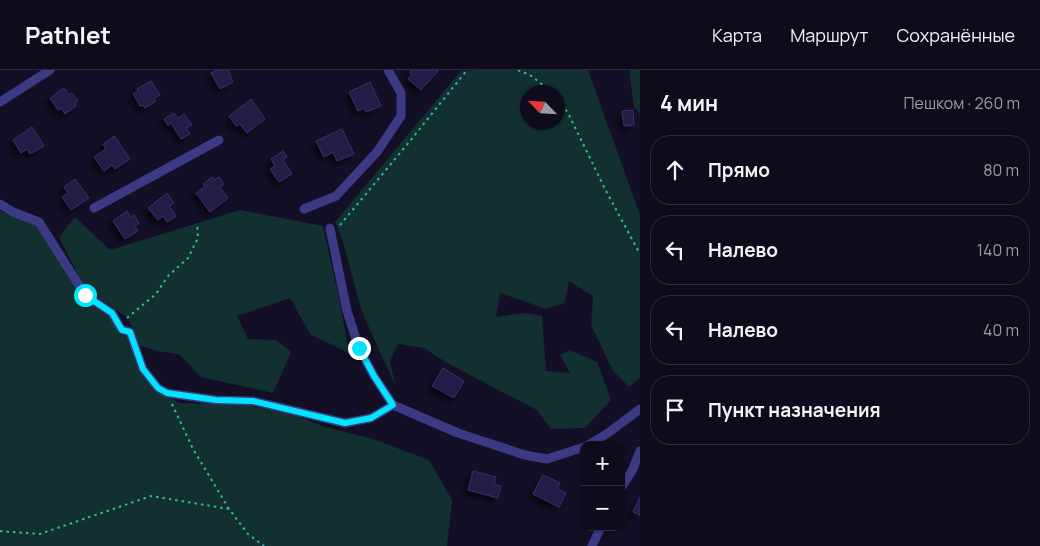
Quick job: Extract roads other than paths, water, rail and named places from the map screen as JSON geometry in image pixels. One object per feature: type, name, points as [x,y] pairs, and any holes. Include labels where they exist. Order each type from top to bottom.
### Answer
[{"type":"street","points":[[0,102],[50,70]]},
{"type":"street","points":[[304,209],[336,196],[377,152],[401,116],[401,93],[388,70]]},
{"type":"street","points":[[94,208],[219,140]]},
{"type":"street","points":[[0,204],[12,212],[39,222],[85,295],[112,313],[122,330],[130,332],[143,369],[158,388],[167,393],[216,400],[253,401],[345,423],[371,418],[393,405]]},
{"type":"street","points":[[331,231],[347,311],[359,348],[393,405],[458,433],[525,455],[547,458],[580,448]]},
{"type":"street","points":[[595,441],[640,408]]},
{"type":"street","points":[[622,486],[632,471],[640,451]]},
{"type":"street","points":[[592,546],[599,531]]}]
